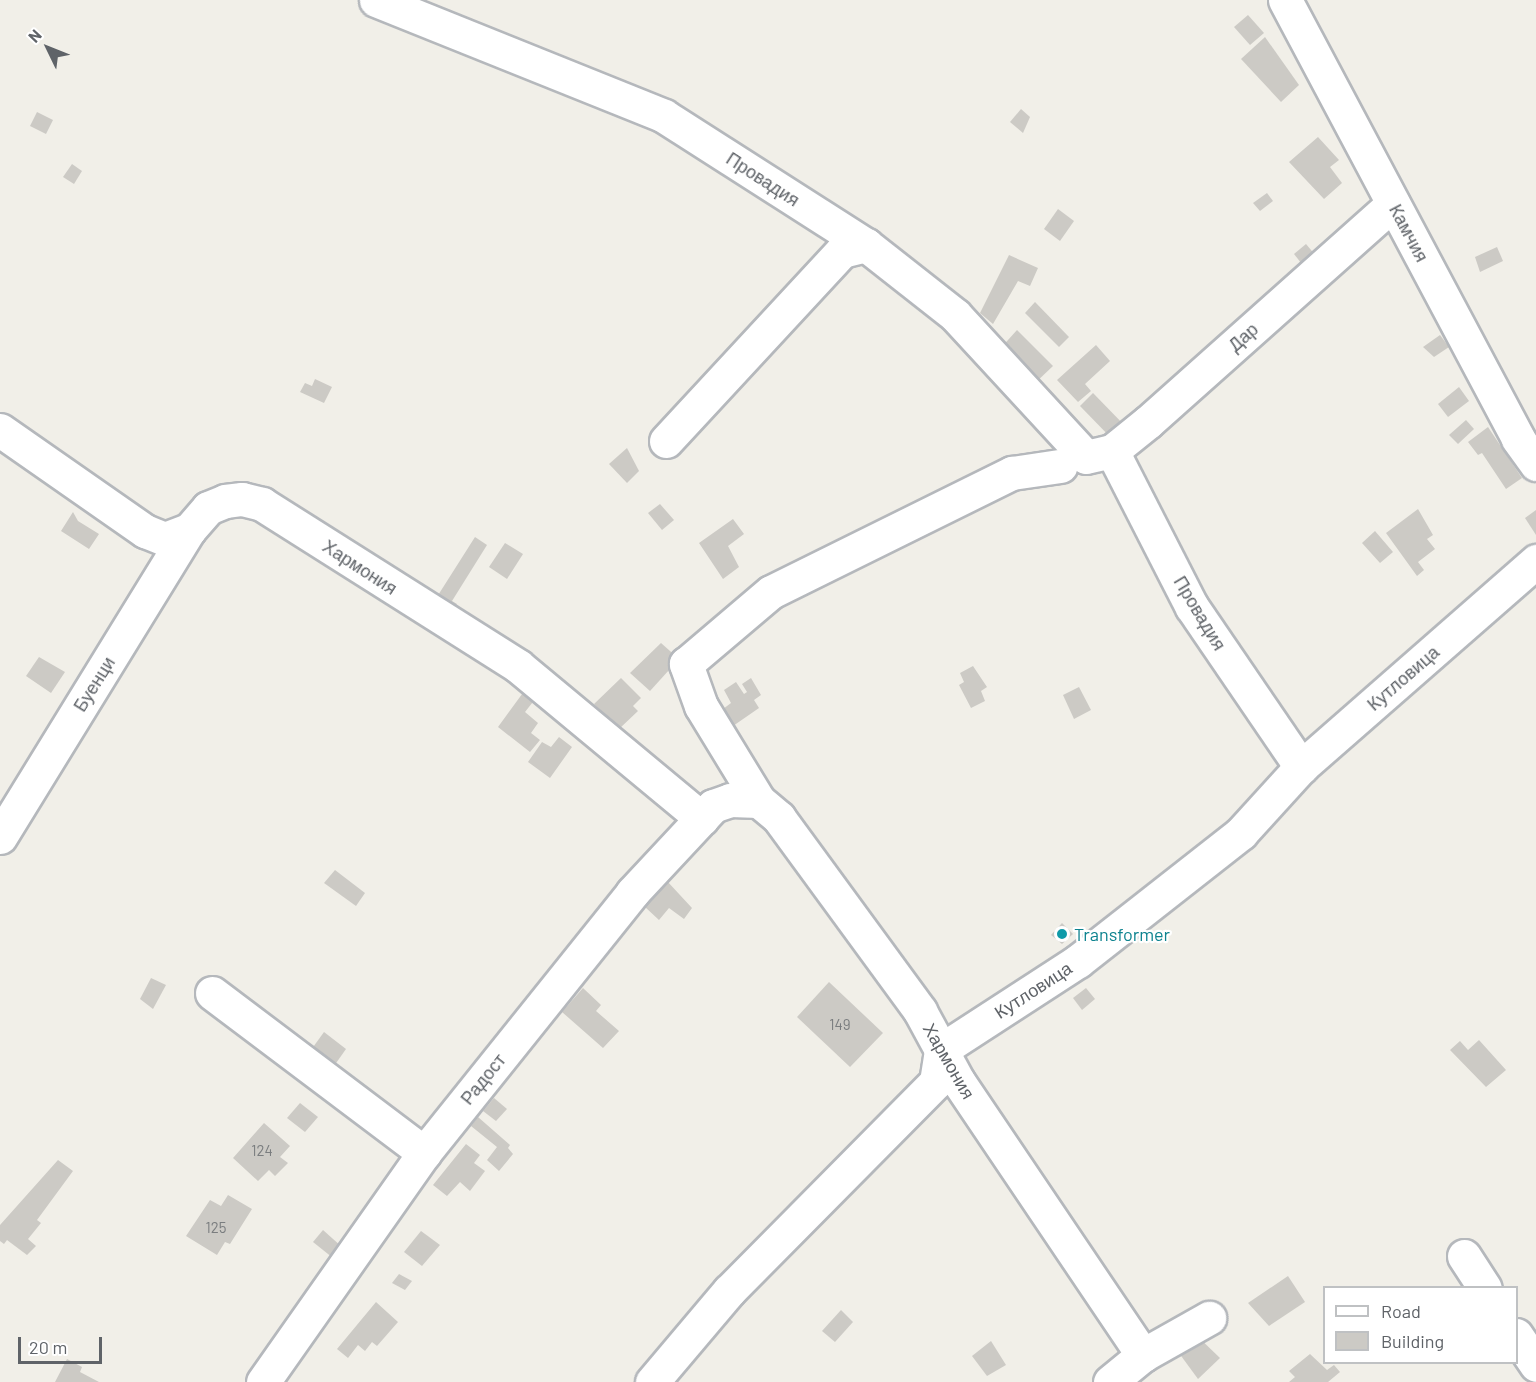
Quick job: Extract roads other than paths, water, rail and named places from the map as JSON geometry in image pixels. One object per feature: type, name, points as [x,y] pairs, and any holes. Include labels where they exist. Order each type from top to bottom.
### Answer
[{"type":"street","name":"Провадия","points":[[375,0],[664,116],[866,245],[955,315],[1086,458],[1192,607],[1301,767]]},
{"type":"street","name":"Камчия","points":[[1285,0],[1393,204],[1536,464]]},
{"type":"street","name":"Дар","points":[[1086,458],[1393,204]]},
{"type":"street","points":[[666,441],[842,251],[866,245]]},
{"type":"street","points":[[0,430],[145,531],[165,539],[189,530]]},
{"type":"street","name":"Хармония","points":[[1086,458],[1012,473],[771,592],[686,664],[701,706],[745,800],[779,818],[920,1011],[941,1050],[1143,1355]]},
{"type":"street","name":"Хармония","points":[[189,530],[208,508],[225,501],[242,499],[262,504],[518,666],[702,819]]},
{"type":"street","name":"Буенци","points":[[0,837],[189,530]]},
{"type":"street","name":"Кутловица","points":[[941,1050],[1078,961],[1241,833],[1301,767],[1536,561]]},
{"type":"street","name":"Радост","points":[[262,1382],[424,1153],[632,893],[713,806],[745,800]]},
{"type":"street","points":[[212,993],[424,1153]]},
{"type":"street","points":[[652,1382],[729,1291],[936,1082],[941,1050]]},
{"type":"street","points":[[1464,1256],[1484,1286]]},
{"type":"street","points":[[1110,1382],[1143,1355],[1209,1318]]},
{"type":"street","points":[[1518,1338],[1536,1365]]},
{"type":"place","name":"Transformer","points":[[1062,934]]}]
